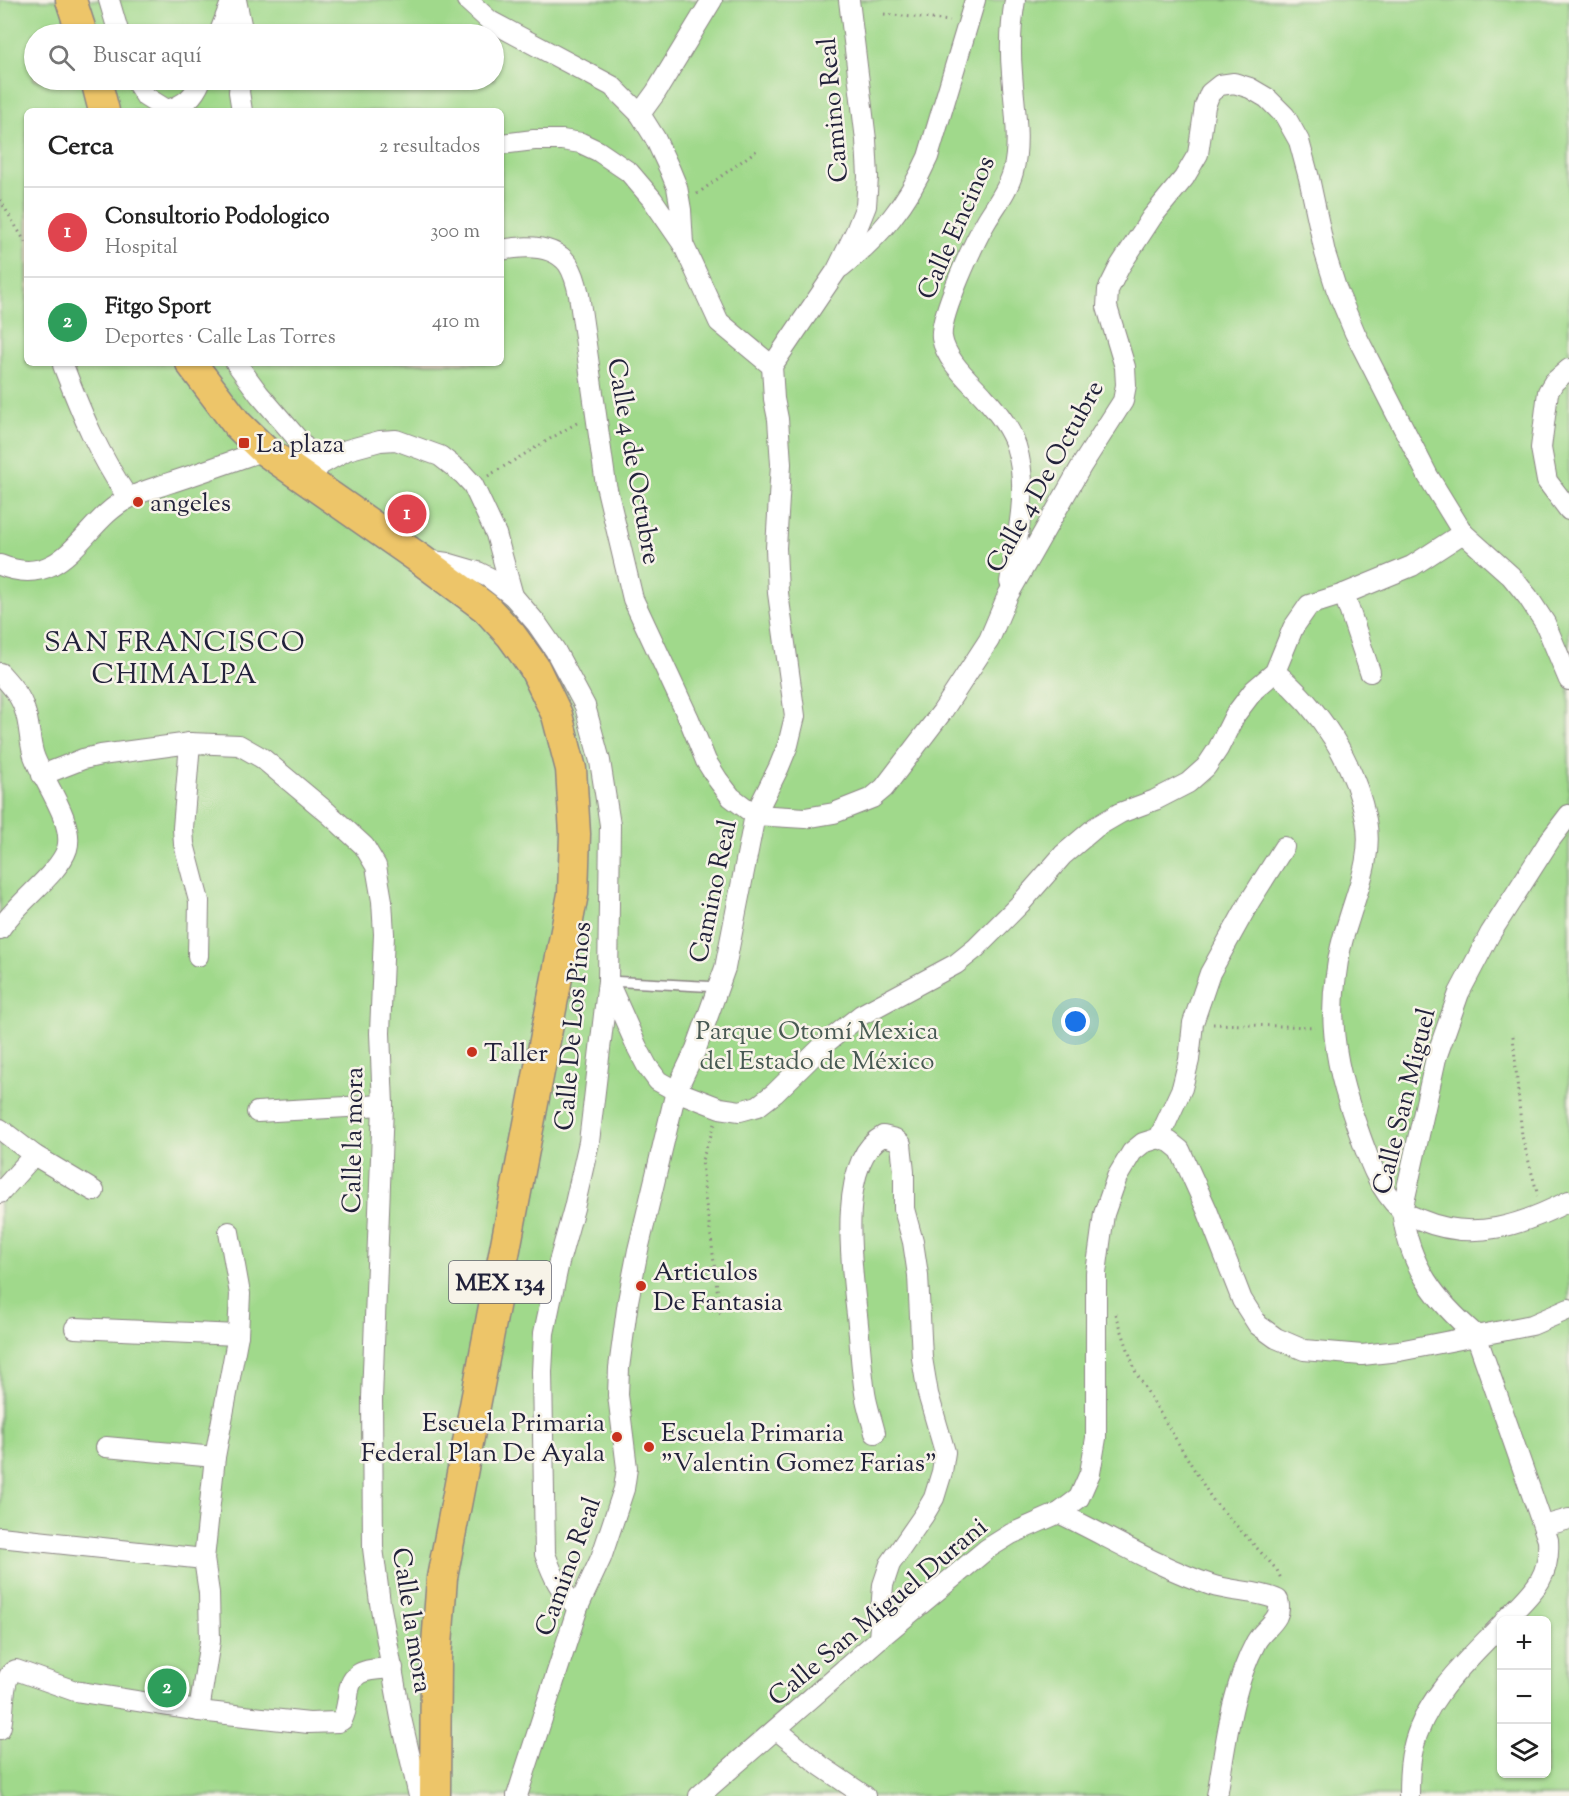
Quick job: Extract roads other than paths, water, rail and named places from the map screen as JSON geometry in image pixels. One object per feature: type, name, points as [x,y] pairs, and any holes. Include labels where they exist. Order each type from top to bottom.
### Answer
[{"type":"main road","points":[[71,0],[79,24]]},
{"type":"main road","points":[[99,90],[103,108]]},
{"type":"main road","name":"MEX 134","points":[[193,366],[237,424],[264,450],[315,474],[420,559],[486,608],[511,635],[534,667],[557,714],[571,769],[575,834],[573,894],[442,1578],[435,1658],[435,1796]]},
{"type":"street","points":[[109,0],[116,24]]},
{"type":"street","points":[[223,24],[232,0]]},
{"type":"street","points":[[236,0],[241,24]]},
{"type":"street","points":[[467,0],[496,24]]},
{"type":"street","points":[[640,114],[712,0]]},
{"type":"street","name":"Camino Real","points":[[517,1796],[578,1607],[601,1558],[624,1489],[627,1468],[618,1395],[621,1348],[638,1250],[676,1091],[696,1049],[725,968],[755,815],[788,745],[795,716],[777,593],[776,548],[781,464],[772,366],[837,270],[866,206],[867,140],[849,0]]},
{"type":"street","points":[[837,270],[867,247],[903,204],[919,176],[927,158],[975,0]]},
{"type":"street","name":"Calle Encinos","points":[[1008,595],[1020,516],[1022,482],[1016,446],[1001,416],[949,356],[942,340],[942,323],[952,293],[985,222],[1003,196],[1012,174],[1017,148],[1012,70],[1015,0]]},
{"type":"street","points":[[504,28],[612,86],[640,114],[655,138],[677,188],[683,244]]},
{"type":"street","name":"Calle 4 De Octubre","points":[[755,815],[805,818],[834,813],[872,798],[907,757],[968,675],[989,640],[1008,595],[1082,465],[1123,401],[1126,385],[1125,367],[1107,307],[1108,290],[1120,266],[1152,217],[1185,178],[1198,154],[1205,106],[1210,93],[1220,85],[1234,83],[1250,88],[1267,98],[1285,116],[1299,141],[1325,253],[1355,333],[1428,476],[1463,533]]},
{"type":"street","points":[[141,90],[146,97],[164,108]]},
{"type":"street","points":[[172,108],[187,102],[196,90]]},
{"type":"street","points":[[239,90],[242,108]]},
{"type":"street","points":[[504,144],[534,140],[581,143],[598,151],[629,172],[652,199],[683,244],[719,322],[772,366]]},
{"type":"street","name":"Calle 4 de Octubre","points":[[504,250],[531,247],[558,255],[568,264],[574,277],[579,295],[597,411],[606,485],[633,599],[706,761],[731,797],[755,815]]},
{"type":"street","points":[[64,366],[100,455],[128,498]]},
{"type":"street","points":[[238,366],[315,474],[347,450],[380,441],[396,440],[440,456],[463,474],[473,485],[496,534],[513,596]]},
{"type":"street","points":[[1569,370],[1554,382],[1548,392],[1541,447],[1547,481],[1569,510]]},
{"type":"street","points":[[0,565],[26,572],[54,564],[74,549],[106,513],[128,498],[264,450]]},
{"type":"street","points":[[608,981],[648,1066],[658,1081],[676,1091],[720,1108],[740,1111],[758,1106],[775,1093],[827,1042],[861,1015],[956,964],[976,948],[1021,903],[1063,855],[1096,827],[1120,813],[1155,800],[1188,783],[1206,768],[1235,715],[1254,690],[1275,672],[1293,627],[1309,604],[1344,594],[1412,566],[1463,533],[1511,576],[1528,597],[1545,622],[1569,680]]},
{"type":"street","name":"Calle De Los Pinos","points":[[420,559],[447,563],[478,572],[498,583],[513,596],[537,624],[555,650],[585,706],[600,761],[610,825],[608,981],[589,1142],[544,1333],[542,1372],[545,1554],[554,1579],[565,1596],[578,1607]]},
{"type":"street","points":[[1344,594],[1370,672]]},
{"type":"street","points":[[1275,672],[1296,690],[1329,729],[1343,756],[1366,820],[1368,842],[1365,866],[1347,924],[1335,975],[1332,1027],[1348,1101],[1362,1141],[1382,1186],[1402,1211],[1439,1227],[1492,1230],[1543,1215],[1569,1202]]},
{"type":"street","points":[[0,673],[17,693],[25,711],[34,754],[63,816],[68,837],[67,848],[58,865],[19,904],[0,929]]},
{"type":"street","points":[[190,743],[183,828],[184,844],[199,900],[198,956]]},
{"type":"street","name":"Calle la mora","points":[[42,775],[83,759],[190,743],[239,745],[262,758],[328,813],[364,846],[376,866],[382,901],[384,934],[380,1033],[383,1105],[372,1398],[373,1548],[380,1603],[408,1753],[419,1796]]},
{"type":"street","name":"Calle San Miguel","points":[[1476,1335],[1450,1314],[1430,1289],[1416,1263],[1405,1233],[1402,1211],[1436,1058],[1459,993],[1490,934],[1550,840],[1569,815]]},
{"type":"street","points":[[1284,847],[1250,900],[1210,973],[1193,1023],[1189,1060],[1182,1088],[1159,1138],[1170,1142],[1180,1150],[1207,1210],[1242,1300],[1258,1325],[1276,1338],[1304,1350],[1362,1355],[1399,1351],[1532,1325],[1569,1309]]},
{"type":"street","points":[[257,1112],[383,1105]]},
{"type":"street","points":[[0,1129],[34,1155],[94,1191]]},
{"type":"street","points":[[875,1434],[865,1394],[852,1270],[850,1225],[856,1178],[866,1153],[874,1141],[883,1136],[895,1138],[901,1144],[904,1209],[913,1242],[918,1275],[922,1358],[928,1394],[945,1452],[934,1498],[890,1564],[883,1586],[879,1639]]},
{"type":"street","name":"Calle San Miguel Durani","points":[[699,1796],[879,1639],[987,1549],[1011,1534],[1059,1514],[1079,1498],[1090,1473],[1095,1438],[1096,1273],[1104,1214],[1117,1177],[1132,1152],[1143,1143],[1159,1138]]},
{"type":"street","points":[[0,1193],[34,1155]]},
{"type":"street","points":[[198,1711],[210,1641],[209,1593],[204,1559],[215,1457],[238,1335],[240,1294],[229,1232]]},
{"type":"street","points":[[75,1328],[238,1335]]},
{"type":"street","points":[[1476,1335],[1544,1526],[1549,1555],[1545,1573],[1535,1588],[1509,1616]]},
{"type":"street","points":[[106,1448],[215,1457]]},
{"type":"street","points":[[1059,1514],[1165,1566],[1211,1585],[1244,1593],[1270,1596],[1278,1600],[1281,1608],[1278,1615],[1257,1641],[1238,1684],[1217,1796]]},
{"type":"street","points":[[1544,1526],[1569,1519]]},
{"type":"street","points":[[0,1536],[204,1559]]},
{"type":"street","points":[[1409,1796],[1413,1748],[1428,1711],[1457,1671],[1497,1629]]},
{"type":"street","points":[[0,1729],[3,1720],[6,1678],[10,1672],[16,1670],[75,1691],[198,1711],[309,1723],[338,1722],[345,1717],[349,1686],[356,1675],[367,1671],[393,1668]]},
{"type":"street","points":[[777,1730],[821,1766],[865,1796]]},
{"type":"lane","points":[[608,981],[719,987]]},
{"type":"place","name":"La plaza","points":[[244,443]]},
{"type":"place","name":"angeles","points":[[138,502]]},
{"type":"place","name":"Consultorio Podologico","points":[[407,514]]},
{"type":"place","name":"Taller","points":[[472,1052]]},
{"type":"place","name":"Articulos De Fantasia","points":[[641,1286]]},
{"type":"place","name":"Escuela Primaria Federal Plan De Ayala","points":[[617,1437]]},
{"type":"place","name":"Escuela Primaria \"Valentin Gomez Farias\"","points":[[649,1447]]},
{"type":"place","name":"Fitgo Sport","points":[[167,1688]]},
{"type":"district","name":"SAN FRANCISCO CHIMALPA","points":[[175,657]]},
{"type":"park label","name":"Parque Otomí Mexica del Estado de México","points":[[817,1045]]}]
